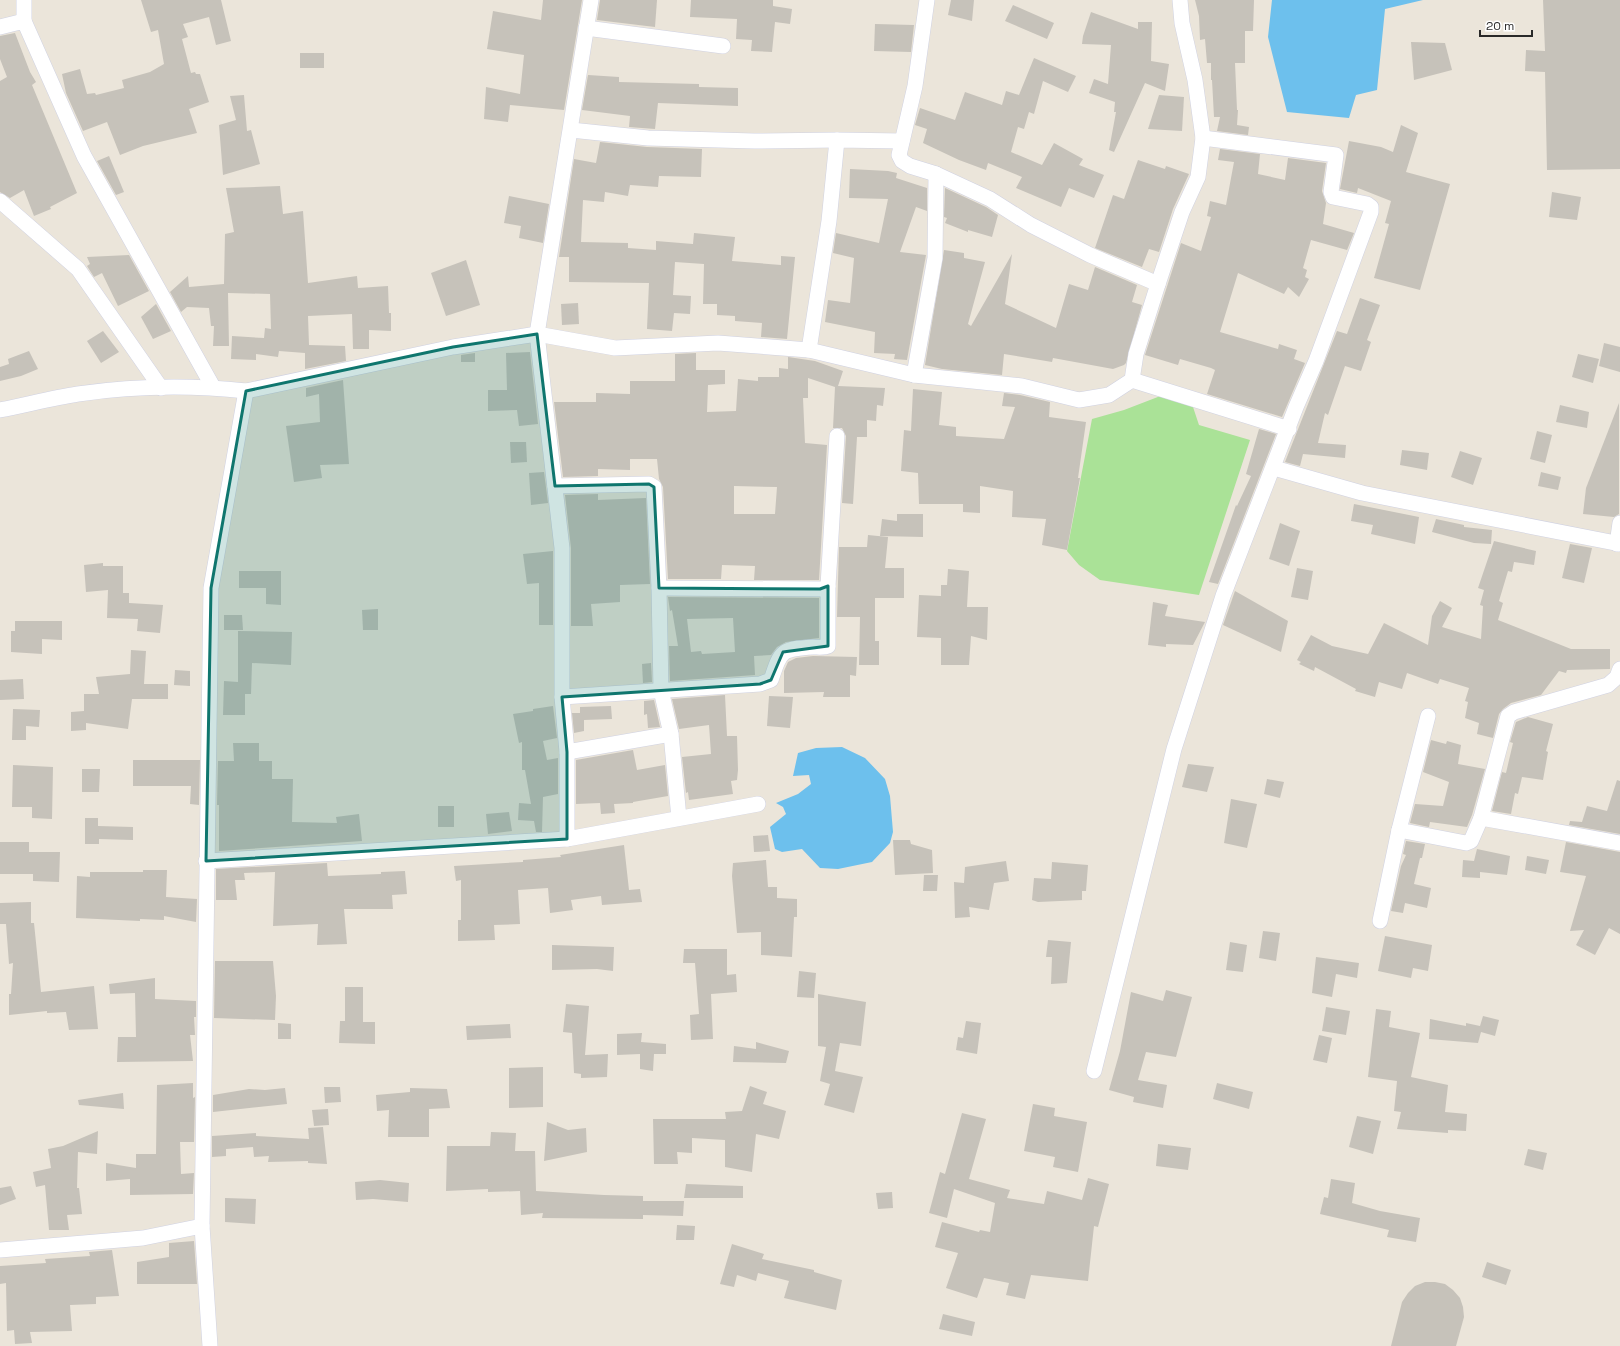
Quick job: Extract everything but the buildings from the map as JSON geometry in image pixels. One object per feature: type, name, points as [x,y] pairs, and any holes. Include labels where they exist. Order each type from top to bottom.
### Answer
[{"type":"street","points":[[24,0],[24,21],[84,156],[212,387]]},
{"type":"street","points":[[567,840],[566,752],[562,697],[562,548],[537,334],[591,0]]},
{"type":"street","points":[[927,0],[915,86],[899,155],[902,162],[936,174],[990,200],[1031,225],[1090,255],[1158,284]]},
{"type":"street","points":[[0,410],[78,394],[160,388],[212,387],[246,391],[453,347],[537,334],[615,348],[718,343],[809,350],[914,375],[1022,386],[1079,400],[1109,395],[1132,380],[1136,354],[1158,284],[1182,212],[1198,177],[1203,138],[1195,80],[1182,23],[1180,0]]},
{"type":"street","points":[[0,27],[24,21]]},
{"type":"street","points":[[586,28],[723,46]]},
{"type":"street","points":[[571,130],[648,138],[754,141],[902,141]]},
{"type":"street","points":[[1094,1071],[1174,749],[1223,596],[1274,468],[1371,212],[1371,207],[1367,204],[1333,197],[1331,192],[1336,155],[1203,138]]},
{"type":"street","points":[[809,350],[829,221],[837,140]]},
{"type":"street","points":[[914,375],[935,258],[936,174]]},
{"type":"street","points":[[0,201],[78,269],[160,388]]},
{"type":"street","points":[[1132,380],[1289,429]]},
{"type":"street","points":[[210,1346],[202,1226],[211,588],[246,391]]},
{"type":"street","points":[[562,697],[760,684],[771,680],[777,660],[783,652],[793,649],[827,647],[828,586],[837,436]]},
{"type":"street","points":[[1274,468],[1362,493],[1619,544],[1620,523]]},
{"type":"street","points":[[555,486],[649,484],[654,487],[660,588],[661,690],[671,734],[679,818]]},
{"type":"street","points":[[660,588],[820,589],[828,586]]},
{"type":"street","points":[[1399,830],[1466,844],[1471,841],[1481,818],[1508,716],[1514,712],[1608,684],[1616,677],[1620,669]]},
{"type":"street","points":[[1380,921],[1399,830],[1428,716]]},
{"type":"street","points":[[566,752],[671,734]]},
{"type":"street","points":[[206,861],[567,840],[758,804]]},
{"type":"street","points":[[1481,818],[1620,843]]},
{"type":"street","points":[[0,1250],[143,1238],[202,1226]]},
{"type":"highlighted area","points":[[537,334],[555,486],[649,484],[654,487],[659,588],[820,589],[828,586],[828,646],[783,652],[771,680],[760,684],[562,697],[567,752],[567,839],[206,861],[211,588],[246,391],[453,347]]},
{"type":"green space","points":[[1163,395],[1193,407],[1199,425],[1250,440],[1199,595],[1100,580],[1079,565],[1067,551],[1092,419],[1124,410]]},
{"type":"water","points":[[1272,0],[1423,0],[1385,9],[1377,90],[1356,95],[1349,118],[1287,112],[1268,37]]},
{"type":"water","points":[[842,747],[865,758],[885,779],[890,796],[893,832],[890,843],[872,862],[838,869],[820,868],[802,849],[782,852],[775,849],[770,827],[786,814],[783,807],[776,803],[798,794],[811,784],[809,775],[793,776],[798,753],[816,748]]}]
